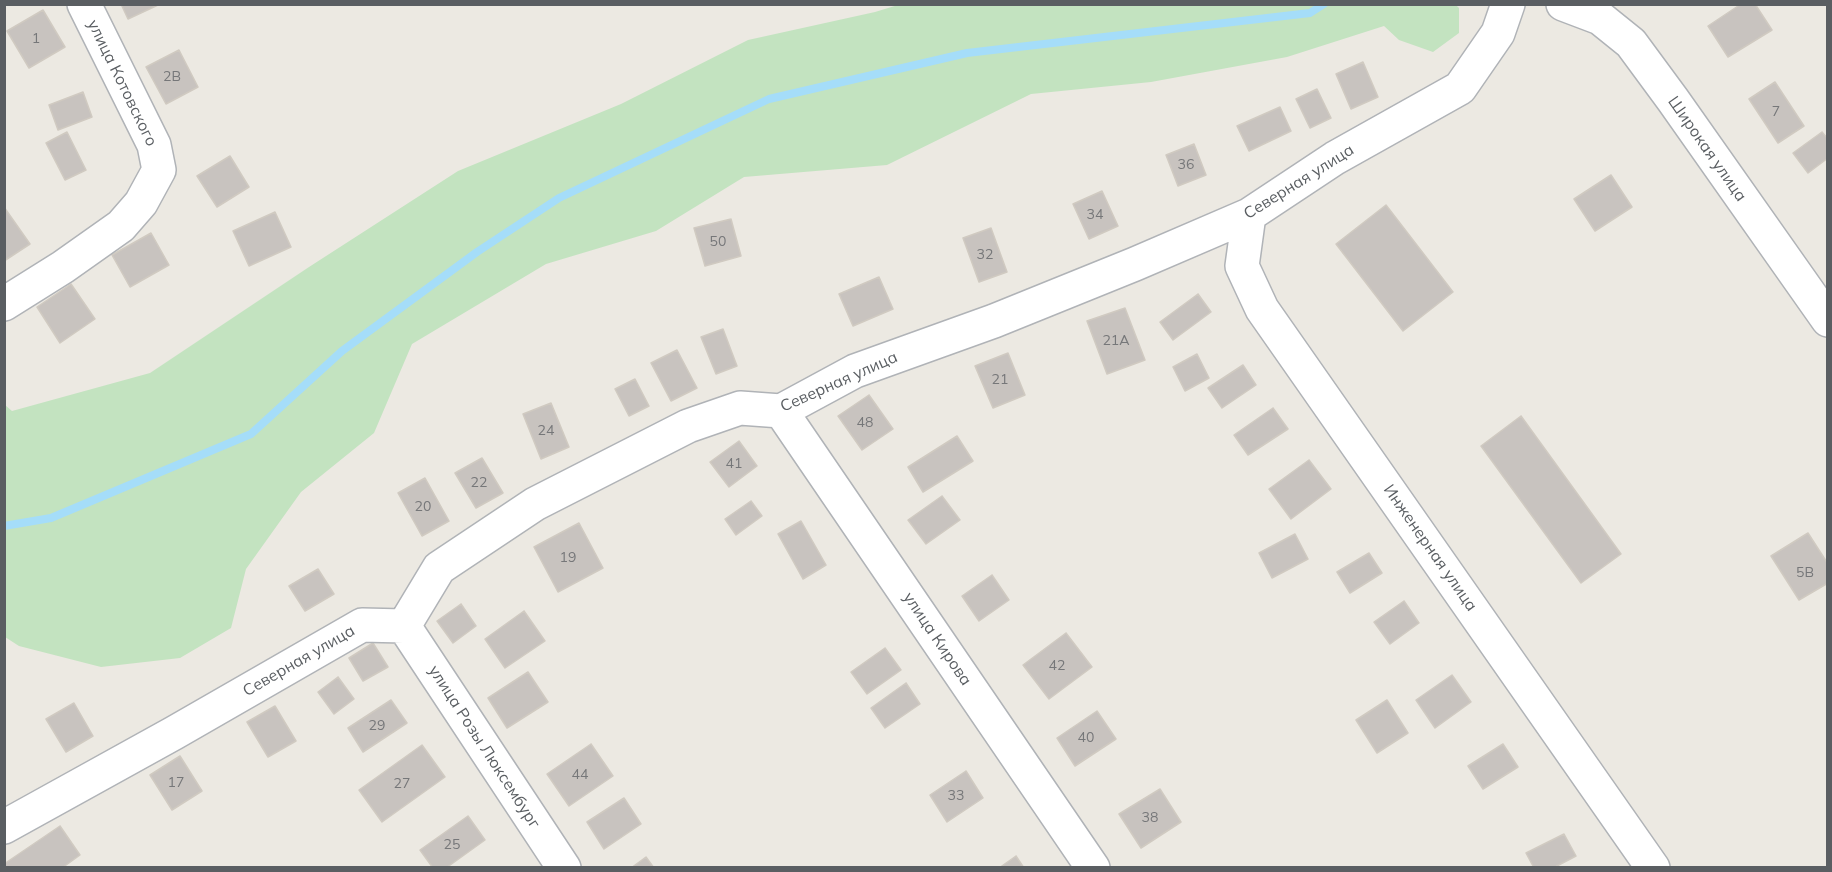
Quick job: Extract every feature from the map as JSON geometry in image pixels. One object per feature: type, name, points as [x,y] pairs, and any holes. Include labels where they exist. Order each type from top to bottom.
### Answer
[{"type":"street","name":"улица Котовского","points":[[4,304],[63,267],[121,226],[141,203],[159,170],[154,146],[84,4]]},
{"type":"street","name":"Северная улица","points":[[4,826],[174,733],[362,625],[404,626],[439,568],[535,504],[688,426],[740,408],[781,411],[855,371],[994,321],[1249,215],[1335,158],[1460,88],[1498,33],[1508,4]]},
{"type":"street","name":"Широкая улица","points":[[1563,4],[1600,18],[1631,43],[1827,320]]},
{"type":"street","name":"Инженерная улица","points":[[1249,215],[1242,266],[1262,309],[1647,865]]},
{"type":"street","name":"улица Кирова","points":[[781,411],[1093,867]]},
{"type":"street","name":"улица Розы Люксембург","points":[[404,626],[564,867]]},
{"type":"green space","points":[[898,5],[1456,5],[1459,8],[1459,33],[1433,52],[1399,40],[1384,26],[1287,57],[1151,82],[1031,94],[887,165],[744,177],[656,231],[546,264],[412,344],[374,433],[301,492],[246,569],[231,628],[180,658],[101,667],[19,646],[5,637],[5,405],[12,411],[150,373],[458,171],[621,104],[748,40]]},
{"type":"building","points":[[121,4],[158,4],[158,5],[128,19]]},
{"type":"building","points":[[1741,4],[1755,4],[1772,30],[1728,57],[1708,26]]},
{"type":"building","points":[[43,10],[65,47],[29,68],[7,31]]},
{"type":"building","points":[[179,50],[198,87],[166,104],[146,67]]},
{"type":"building","points":[[1363,62],[1378,97],[1351,109],[1336,74]]},
{"type":"building","points":[[1775,82],[1804,126],[1778,143],[1749,99]]},
{"type":"building","points":[[1317,89],[1331,118],[1310,128],[1296,99]]},
{"type":"building","points":[[83,92],[92,117],[58,130],[49,105]]},
{"type":"building","points":[[1280,107],[1291,131],[1249,151],[1237,126]]},
{"type":"building","points":[[67,132],[86,170],[65,180],[46,143]]},
{"type":"building","points":[[1822,132],[1828,139],[1828,158],[1808,173],[1793,153]]},
{"type":"building","points":[[1194,144],[1206,175],[1178,186],[1166,155]]},
{"type":"building","points":[[230,156],[249,187],[217,207],[197,176]]},
{"type":"building","points":[[1611,175],[1632,207],[1595,231],[1574,199]]},
{"type":"building","points":[[1102,191],[1118,226],[1089,239],[1073,204]]},
{"type":"building","points":[[1386,205],[1453,292],[1403,331],[1336,244]]},
{"type":"building","points":[[4,207],[30,244],[4,261]]},
{"type":"building","points":[[275,212],[291,247],[249,266],[233,231]]},
{"type":"building","points":[[731,219],[741,256],[705,266],[694,228]]},
{"type":"building","points":[[991,228],[1007,272],[979,282],[963,238]]},
{"type":"building","points":[[151,233],[169,265],[130,287],[112,255]]},
{"type":"building","points":[[879,277],[893,309],[853,326],[839,294]]},
{"type":"building","points":[[71,284],[95,319],[60,343],[37,307]]},
{"type":"building","points":[[1198,294],[1211,312],[1173,340],[1160,322]]},
{"type":"building","points":[[1125,308],[1145,360],[1107,374],[1087,321]]},
{"type":"building","points":[[723,329],[737,366],[716,374],[701,337]]},
{"type":"building","points":[[677,350],[697,388],[671,401],[651,363]]},
{"type":"building","points":[[1008,353],[1025,395],[993,408],[975,366]]},
{"type":"building","points":[[1197,354],[1209,378],[1185,391],[1173,367]]},
{"type":"building","points":[[1243,365],[1256,385],[1222,408],[1208,388]]},
{"type":"building","points":[[635,379],[649,406],[629,416],[615,389]]},
{"type":"building","points":[[869,395],[893,429],[862,450],[838,416]]},
{"type":"building","points":[[551,403],[569,447],[541,459],[523,414]]},
{"type":"building","points":[[1273,408],[1288,429],[1248,455],[1234,435]]},
{"type":"building","points":[[1521,416],[1621,554],[1581,583],[1481,446]]},
{"type":"building","points":[[957,436],[973,461],[923,492],[908,467]]},
{"type":"building","points":[[739,441],[757,466],[729,487],[710,462]]},
{"type":"building","points":[[482,458],[503,493],[476,508],[455,473]]},
{"type":"building","points":[[1309,460],[1331,489],[1291,519],[1269,489]]},
{"type":"building","points":[[425,478],[449,521],[422,536],[398,493]]},
{"type":"building","points":[[942,496],[960,520],[926,544],[908,520]]},
{"type":"building","points":[[751,501],[762,516],[736,535],[725,519]]},
{"type":"building","points":[[801,521],[826,565],[803,579],[778,534]]},
{"type":"building","points":[[579,523],[603,568],[558,592],[534,547]]},
{"type":"building","points":[[1808,533],[1828,564],[1828,583],[1799,600],[1771,556]]},
{"type":"building","points":[[1295,534],[1308,559],[1272,578],[1259,553]]},
{"type":"building","points":[[1369,553],[1382,573],[1350,593],[1337,572]]},
{"type":"building","points":[[318,569],[334,594],[305,611],[289,586]]},
{"type":"building","points":[[992,575],[1009,600],[979,621],[962,596]]},
{"type":"building","points":[[1404,601],[1419,623],[1390,644],[1374,622]]},
{"type":"building","points":[[461,604],[476,626],[453,643],[437,621]]},
{"type":"building","points":[[524,611],[545,641],[505,668],[485,639]]},
{"type":"building","points":[[1066,633],[1092,667],[1049,699],[1023,665]]},
{"type":"building","points":[[373,643],[388,667],[363,681],[349,658]]},
{"type":"building","points":[[885,648],[901,670],[867,694],[851,672]]},
{"type":"building","points":[[528,672],[548,702],[507,728],[488,698]]},
{"type":"building","points":[[1452,675],[1471,702],[1435,728],[1416,700]]},
{"type":"building","points":[[338,677],[354,699],[334,714],[318,692]]},
{"type":"building","points":[[906,683],[920,704],[885,728],[871,708]]},
{"type":"building","points":[[391,700],[407,723],[363,752],[348,728]]},
{"type":"building","points":[[1387,700],[1408,733],[1377,753],[1356,720]]},
{"type":"building","points":[[74,703],[93,736],[66,752],[46,719]]},
{"type":"building","points":[[275,706],[296,741],[268,757],[247,722]]},
{"type":"building","points":[[1097,711],[1116,739],[1075,766],[1057,738]]},
{"type":"building","points":[[591,744],[613,776],[569,806],[547,774]]},
{"type":"building","points":[[1503,744],[1518,767],[1483,789],[1468,766]]},
{"type":"building","points":[[422,745],[445,777],[382,822],[359,790]]},
{"type":"building","points":[[180,756],[202,791],[172,810],[150,775]]},
{"type":"building","points":[[966,771],[983,798],[947,822],[930,795]]},
{"type":"building","points":[[1160,789],[1181,822],[1141,848],[1119,814]]},
{"type":"building","points":[[624,798],[641,824],[604,849],[587,822]]},
{"type":"building","points":[[468,816],[485,840],[446,868],[433,868],[420,850]]},
{"type":"building","points":[[60,826],[80,855],[62,868],[5,868],[4,864]]},
{"type":"building","points":[[1564,834],[1576,856],[1553,868],[1534,868],[1526,853]]},
{"type":"building","points":[[1016,856],[1024,868],[999,868]]},
{"type":"building","points":[[646,857],[654,868],[631,868]]},
{"type":"waterway","points":[[4,526],[51,518],[251,434],[342,351],[477,252],[559,198],[769,99],[967,53],[1310,13],[1324,4]]}]
